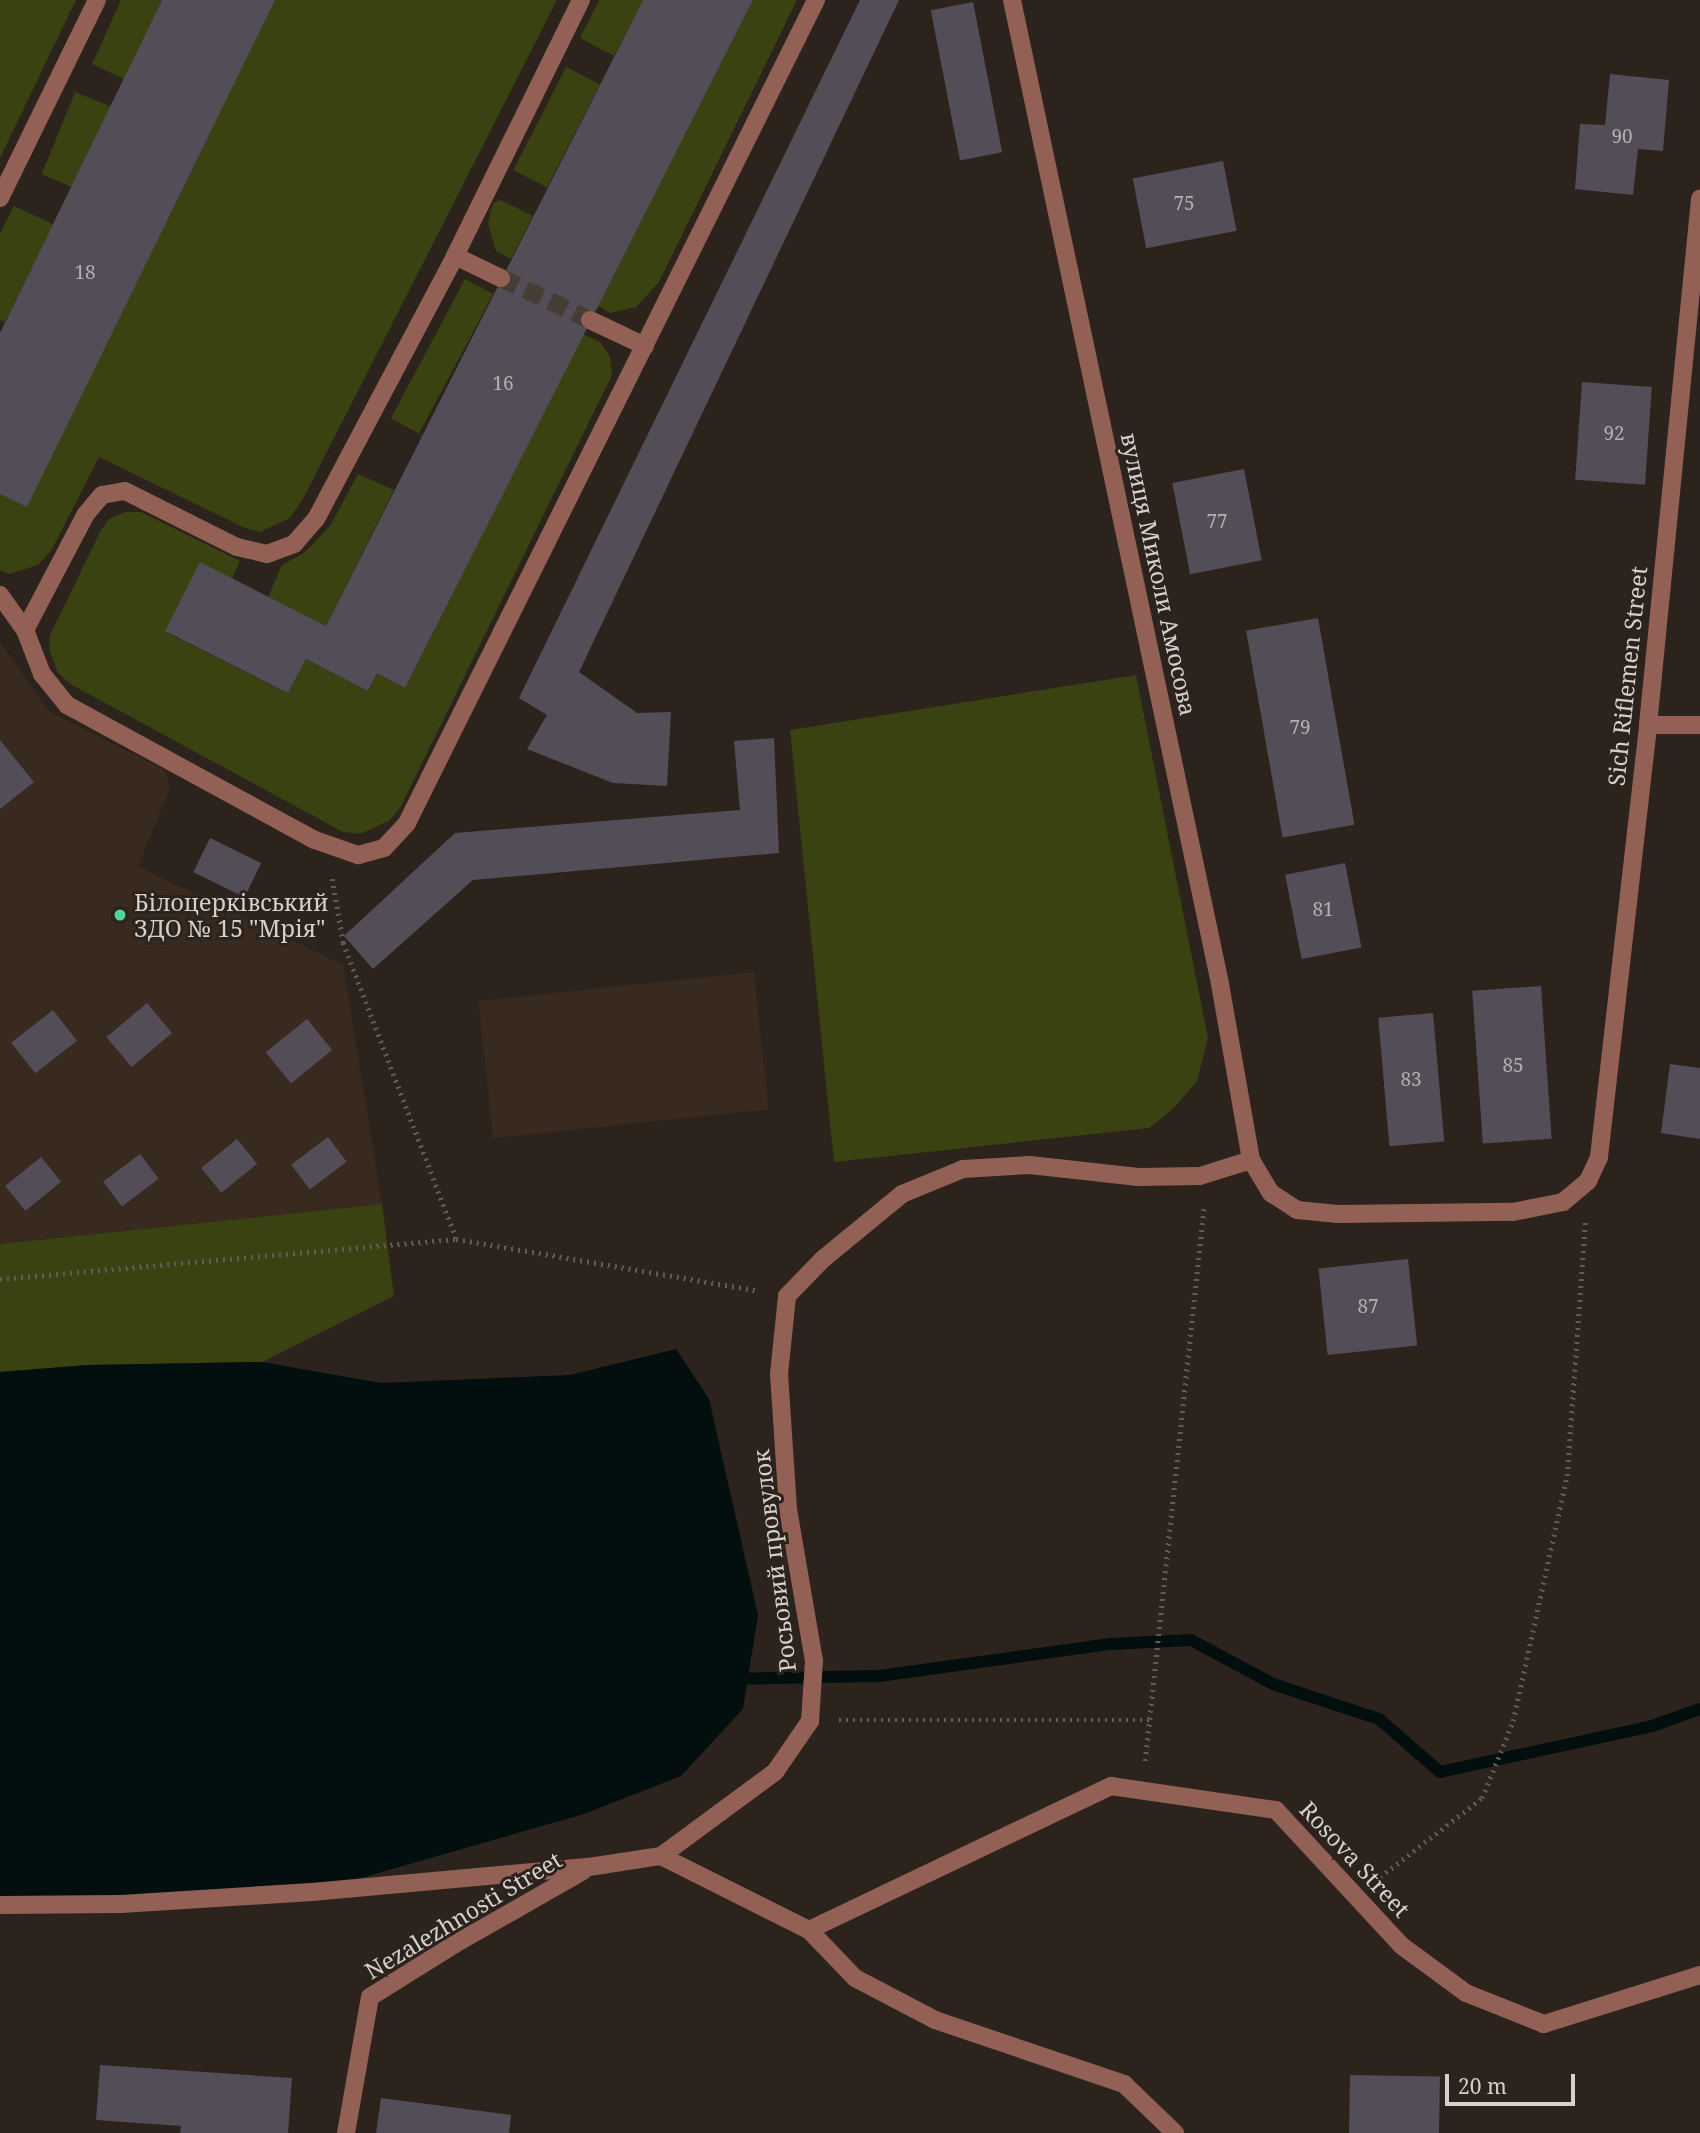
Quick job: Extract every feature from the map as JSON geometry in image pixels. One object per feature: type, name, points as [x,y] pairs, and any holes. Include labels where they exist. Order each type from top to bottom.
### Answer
[{"type":"street","points":[[0,198],[97,0]]},
{"type":"street","points":[[25,630],[86,514],[102,495],[125,491],[237,547],[267,554],[294,544],[316,519],[455,256],[581,0]]},
{"type":"street","points":[[0,595],[25,630],[43,674],[67,705],[325,844],[358,855],[374,853],[395,838],[407,823],[816,0]]},
{"type":"street","name":"вулиця Миколи Амосова","points":[[1012,0],[1220,984],[1251,1160]]},
{"type":"street","name":"Sich Riflemen Street","points":[[1588,1181],[1599,1157],[1648,725],[1700,199]]},
{"type":"street","points":[[455,256],[501,278]]},
{"type":"street","points":[[590,320],[645,346]]},
{"type":"street","points":[[1648,725],[1700,725]]},
{"type":"street","points":[[787,1296],[823,1259],[902,1194],[963,1169],[1030,1165],[1138,1177],[1208,1174],[1251,1160],[1271,1193],[1297,1210],[1338,1214],[1513,1212],[1563,1202],[1588,1181]]},
{"type":"street","name":"Росьовий провулок","points":[[787,1296],[779,1374],[788,1509],[814,1661],[811,1714]]},
{"type":"street","points":[[0,1905],[121,1904],[257,1895],[589,1867],[661,1856],[775,1772],[811,1714]]},
{"type":"street","name":"Rosova Street","points":[[809,1930],[1111,1786],[1276,1810],[1402,1946],[1466,1993],[1544,2024],[1700,1975]]},
{"type":"street","points":[[661,1856],[809,1930],[855,1978],[935,2020],[1124,2084],[1174,2133]]},
{"type":"street","name":"Nezalezhnosti Street","points":[[346,2133],[370,1997],[454,1944],[589,1867]]},
{"type":"path","points":[[325,844],[343,943],[456,1239]]},
{"type":"path","points":[[1142,1790],[1208,1174]]},
{"type":"path","points":[[1356,1897],[1482,1798],[1510,1728],[1567,1476],[1588,1181]]},
{"type":"path","points":[[1,1279],[456,1239],[787,1296]]},
{"type":"path","points":[[811,1714],[1149,1720]]},
{"type":"shaded area","name":"Білоцерківський ЗДО № 15 \"Мрія\"","points":[[0,641],[48,711],[165,770],[170,789],[138,866],[343,965],[382,1204],[0,1244]]},
{"type":"shaded area","points":[[754,972],[768,1109],[493,1138],[479,1001]]},
{"type":"shaded area","points":[[676,1349],[709,1399],[758,1615],[743,1709],[681,1776],[584,1814],[312,1892],[0,1903],[0,1372],[88,1365],[262,1362],[381,1383],[570,1375]]},
{"type":"green space","points":[[0,0],[76,0],[0,158]]},
{"type":"green space","points":[[121,0],[162,0],[124,79],[92,64]]},
{"type":"green space","points":[[275,0],[557,0],[303,499],[290,518],[260,532],[245,528],[99,457],[51,551],[38,565],[9,574],[0,570],[0,494]]},
{"type":"green space","points":[[599,0],[643,0],[614,56],[580,38]]},
{"type":"green space","points":[[753,0],[797,0],[659,282],[636,307],[610,313],[598,306]]},
{"type":"green space","points":[[566,67],[600,84],[547,188],[513,170]]},
{"type":"green space","points":[[75,92],[110,106],[77,189],[42,175]]},
{"type":"green space","points":[[501,200],[533,216],[511,259],[496,251],[488,224],[493,203]]},
{"type":"green space","points":[[14,206],[53,224],[5,322],[0,320],[0,234]]},
{"type":"green space","points":[[465,279],[493,294],[419,434],[391,419]]},
{"type":"green space","points":[[583,334],[600,342],[610,356],[612,375],[400,808],[389,821],[360,834],[343,832],[72,685],[58,673],[49,648],[50,635],[101,530],[109,519],[126,512],[141,512],[240,561],[232,579],[166,632],[288,693],[306,659],[368,691],[377,673],[405,688]]},
{"type":"green space","points":[[358,474],[394,490],[326,626],[268,597],[282,565],[304,553],[330,526]]},
{"type":"green space","points":[[1136,675],[1208,1038],[1197,1081],[1174,1108],[1149,1128],[834,1162],[790,730]]},
{"type":"green space","points":[[382,1204],[394,1296],[262,1362],[88,1365],[0,1372],[0,1244]]},
{"type":"building","points":[[162,0],[275,0],[27,507],[0,494],[0,333]]},
{"type":"building","points":[[643,0],[753,0],[405,688],[377,673],[368,691],[306,659],[288,693],[165,631],[200,562],[326,626]]},
{"type":"building","points":[[860,0],[899,0],[579,672],[637,713],[671,712],[667,786],[613,783],[527,749],[547,715],[519,698]]},
{"type":"building","points":[[973,2],[1002,152],[960,160],[931,10]]},
{"type":"building","points":[[1610,74],[1669,80],[1663,151],[1638,149],[1633,195],[1575,189],[1580,124],[1605,125]]},
{"type":"building","points":[[1223,161],[1237,231],[1146,248],[1133,179]]},
{"type":"building","points":[[1582,382],[1652,387],[1645,485],[1575,480]]},
{"type":"building","points":[[1244,469],[1262,560],[1190,574],[1172,483]]},
{"type":"building","points":[[1318,618],[1354,825],[1283,837],[1246,631]]},
{"type":"building","points":[[774,738],[779,853],[473,880],[373,969],[344,936],[455,833],[740,810],[734,741]]},
{"type":"building","points":[[0,740],[34,782],[0,809]]},
{"type":"building","points":[[210,838],[261,863],[245,897],[193,872]]},
{"type":"building","points":[[1345,863],[1361,947],[1302,959],[1285,875]]},
{"type":"building","points":[[1541,986],[1552,1139],[1483,1143],[1472,991]]},
{"type":"building","points":[[147,1003],[172,1033],[131,1067],[106,1037]]},
{"type":"building","points":[[53,1010],[77,1041],[35,1073],[11,1043]]},
{"type":"building","points":[[1433,1013],[1444,1142],[1389,1146],[1378,1018]]},
{"type":"building","points":[[307,1019],[332,1050],[291,1083],[266,1052]]},
{"type":"building","points":[[1670,1064],[1700,1068],[1700,1139],[1661,1133]]},
{"type":"building","points":[[328,1137],[347,1162],[310,1189],[291,1165]]},
{"type":"building","points":[[237,1139],[257,1164],[221,1193],[201,1168]]},
{"type":"building","points":[[140,1154],[159,1179],[122,1206],[103,1182]]},
{"type":"building","points":[[41,1157],[61,1182],[25,1211],[5,1186]]},
{"type":"building","points":[[1408,1259],[1417,1346],[1328,1355],[1318,1268]]},
{"type":"building","points":[[100,2065],[292,2078],[288,2133],[180,2133],[181,2126],[96,2120]]},
{"type":"building","points":[[1350,2075],[1440,2077],[1439,2133],[1349,2133]]},
{"type":"building","points":[[381,2098],[511,2115],[509,2133],[376,2133]]},
{"type":"waterway","points":[[731,1679],[879,1676],[1111,1644],[1191,1640],[1273,1684],[1379,1719],[1440,1772],[1652,1726],[1700,1709]]},
{"type":"tunnel","points":[[501,278],[590,320]]},
{"type":"place","name":"Білоцерківський ЗДО № 15 \"Мрія\"","points":[[120,915]]}]
